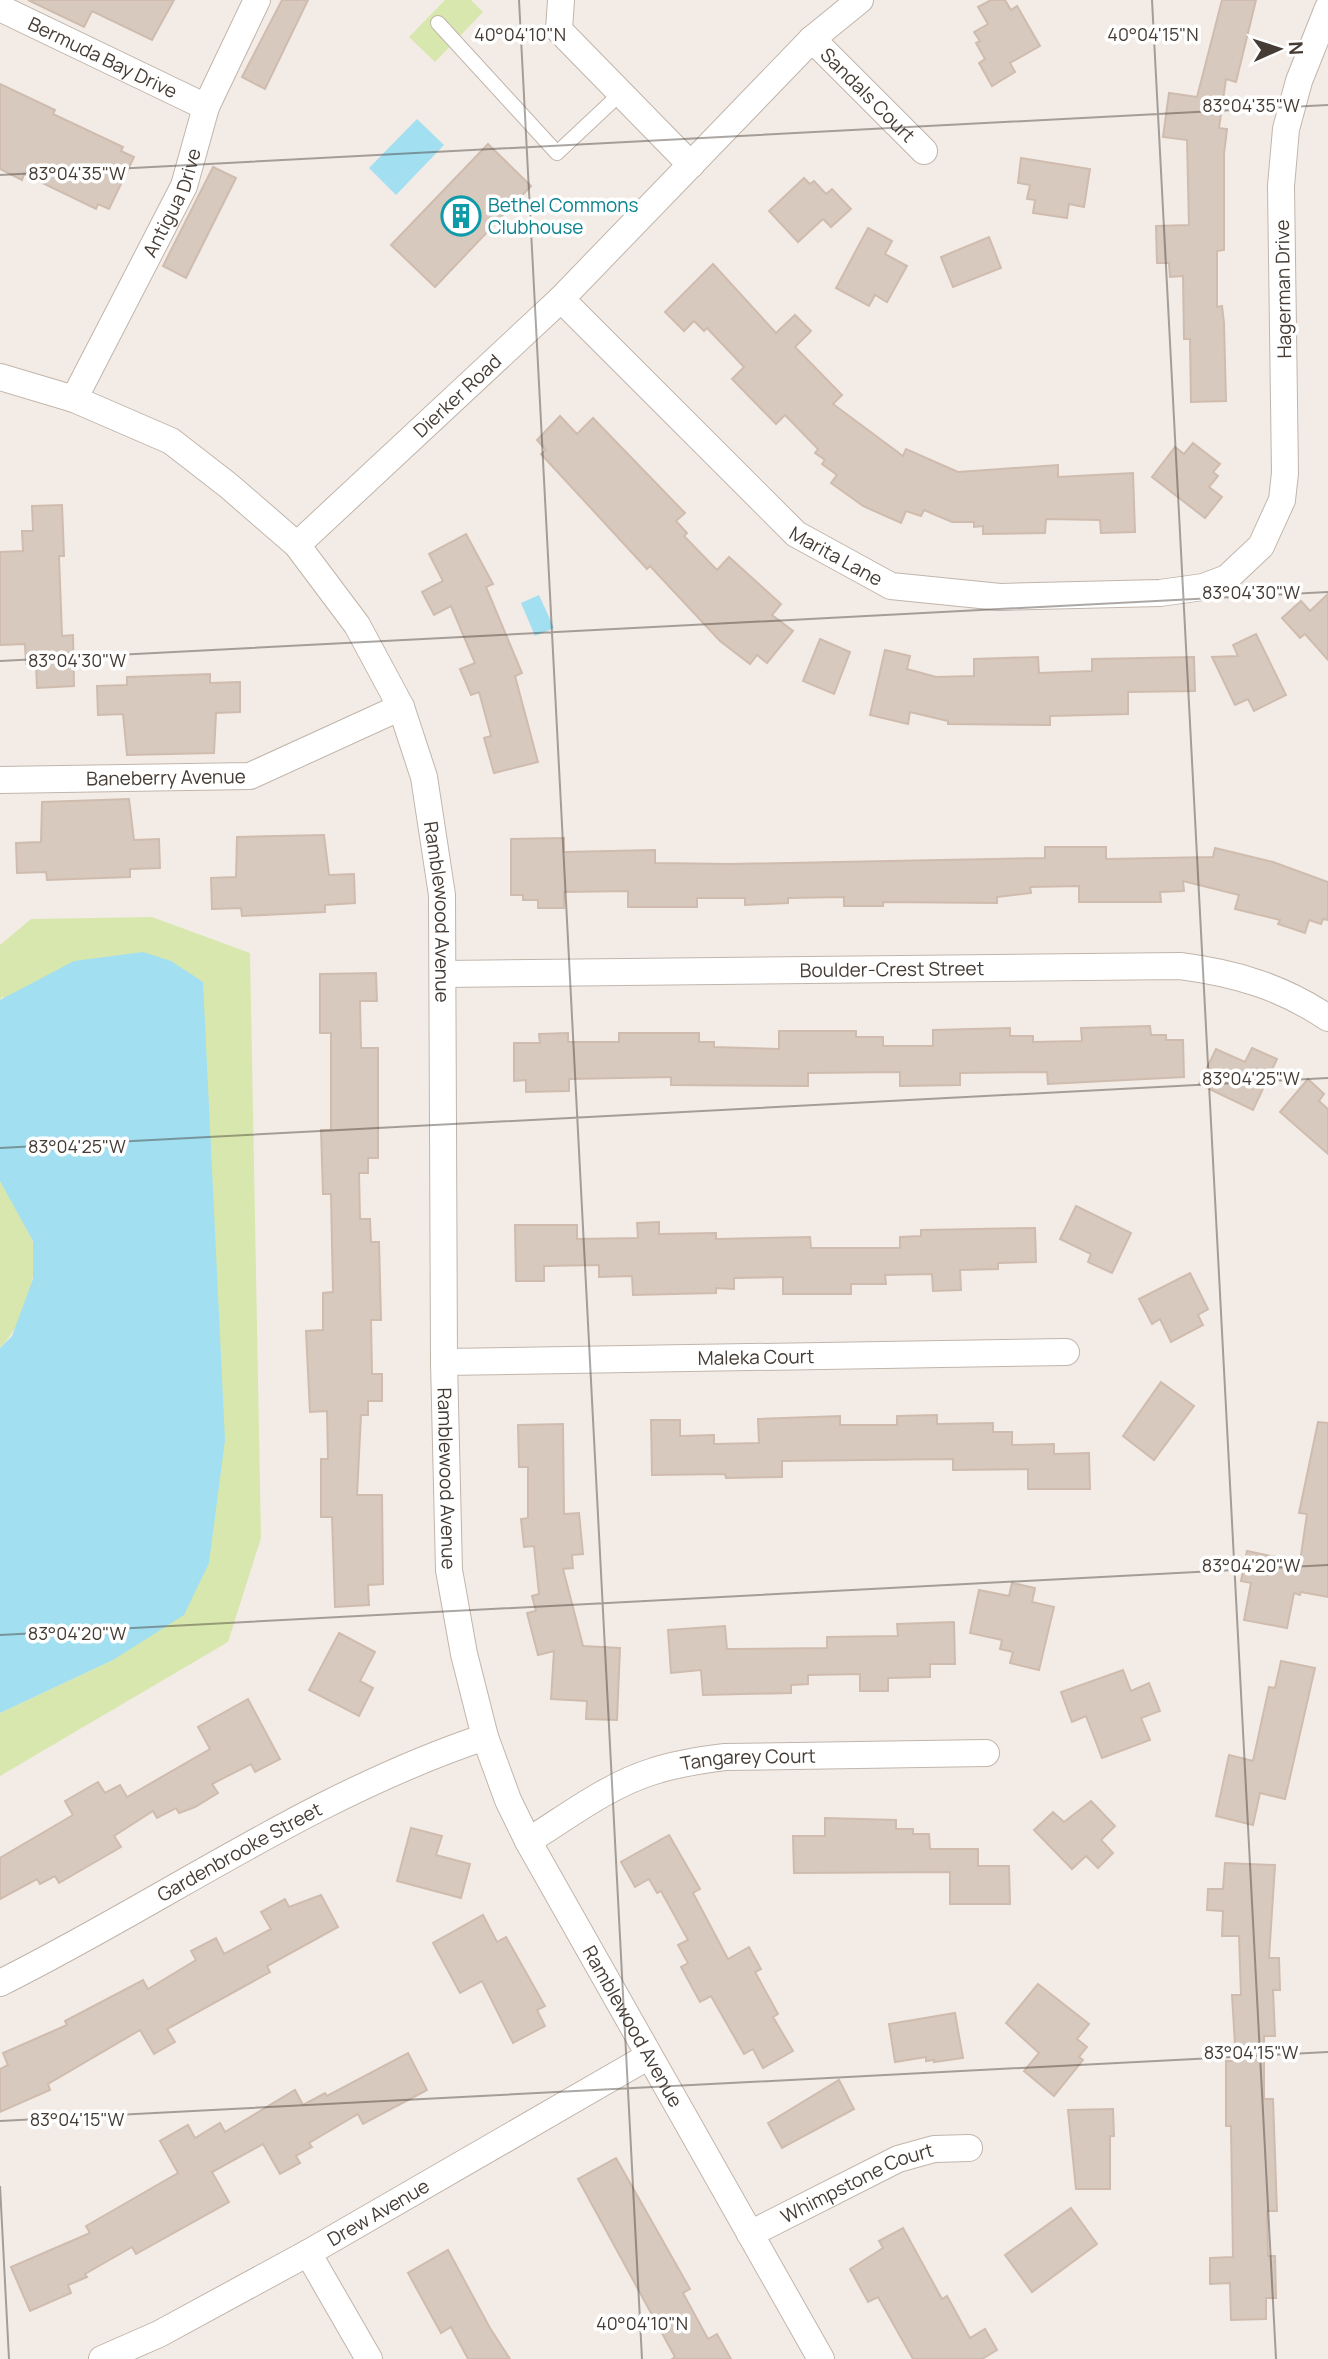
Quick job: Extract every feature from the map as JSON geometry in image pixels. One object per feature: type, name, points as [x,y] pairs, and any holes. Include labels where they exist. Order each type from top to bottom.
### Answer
[{"type":"street","name":"Antigua Drive","points":[[74,399],[184,186],[206,107],[257,0]]},
{"type":"street","points":[[561,0],[559,30],[691,165]]},
{"type":"street","name":"Dierker Road","points":[[297,544],[561,299],[812,39],[860,0]]},
{"type":"street","name":"Bermuda Bay Drive","points":[[0,8],[206,107]]},
{"type":"street","name":"Hagerman Drive","points":[[1242,566],[1261,546],[1282,500],[1285,473],[1281,186],[1286,129],[1299,81],[1328,8]]},
{"type":"street","name":"Sandals Court","points":[[812,39],[924,151]]},
{"type":"street","name":"Marita Lane","points":[[561,299],[796,534],[891,586],[1000,597],[1160,593],[1203,587],[1227,578],[1242,566]]},
{"type":"street","points":[[0,377],[74,399],[170,441],[297,544]]},
{"type":"street","name":"Ramblewood Avenue","points":[[297,544],[357,625],[401,707],[424,777],[442,895],[444,1362],[449,1570],[464,1654],[485,1737],[508,1800],[528,1841],[821,2359]]},
{"type":"street","name":"Baneberry Avenue","points":[[0,780],[250,776],[401,707]]},
{"type":"street","name":"Boulder-Crest Street","points":[[444,974],[1180,966],[1243,976],[1278,990],[1328,1018]]},
{"type":"street","name":"Maleka Court","points":[[444,1362],[1066,1352]]},
{"type":"street","name":"Gardenbrooke Street","points":[[0,1983],[305,1812],[413,1762],[485,1737]]},
{"type":"street","name":"Tangarey Court","points":[[528,1841],[603,1795],[649,1772],[690,1762],[725,1757],[986,1753]]},
{"type":"street","name":"Drew Avenue","points":[[102,2359],[159,2334],[308,2253],[649,2056]]},
{"type":"street","name":"Whimpstone Court","points":[[750,2234],[898,2159],[934,2149],[969,2148]]},
{"type":"street","points":[[308,2253],[369,2359]]},
{"type":"lane","points":[[438,23],[557,153],[621,93]]},
{"type":"green space","points":[[445,0],[471,0],[483,12],[435,62],[409,37]]},
{"type":"green space","points":[[152,917],[250,953],[261,1538],[228,1642],[0,1776],[0,1713],[113,1660],[3,996],[0,1000],[0,945],[31,919]]},
{"type":"green space","points":[[0,1181],[28,1228],[33,1243],[34,1270],[23,1313],[0,1348]]},
{"type":"water","points":[[417,119],[444,145],[396,195],[369,168]]},
{"type":"water","points":[[539,595],[554,628],[535,636],[521,603]]},
{"type":"water","points":[[143,952],[171,961],[203,982],[225,1440],[209,1563],[184,1615],[113,1660],[0,1713],[0,1348],[12,1336],[33,1279],[33,1241],[0,1181],[0,1000],[74,961]]},
{"type":"building","points":[[28,0],[174,0],[152,40],[92,11],[84,27]]},
{"type":"building","points":[[282,0],[308,0],[265,89],[242,77]]},
{"type":"building","points":[[991,0],[1005,0],[1011,10],[1017,6],[1040,46],[1010,63],[1015,72],[992,86],[979,63],[985,59],[976,43],[980,41],[974,32],[988,24],[978,7]]},
{"type":"building","points":[[1222,0],[1256,0],[1236,82],[1226,79],[1219,128],[1227,129],[1224,154],[1224,250],[1217,251],[1217,307],[1222,306],[1224,323],[1226,401],[1191,402],[1190,339],[1184,339],[1183,276],[1170,277],[1169,263],[1157,263],[1156,226],[1189,225],[1187,140],[1163,137],[1169,93],[1197,97]]},
{"type":"building","points":[[0,84],[55,110],[53,114],[123,147],[121,151],[134,157],[109,209],[98,204],[96,209],[24,174],[22,180],[0,169]]},
{"type":"building","name":"Bethel Commons Clubhouse","points":[[488,144],[531,186],[435,287],[391,245]]},
{"type":"building","points":[[1021,158],[1090,169],[1084,207],[1069,204],[1067,218],[1033,213],[1035,200],[1027,199],[1030,185],[1018,183]]},
{"type":"building","points":[[213,167],[236,178],[186,278],[163,266]]},
{"type":"building","points":[[804,178],[810,184],[814,181],[826,194],[832,189],[851,209],[831,227],[823,219],[798,242],[769,211]]},
{"type":"building","points":[[868,228],[892,241],[885,254],[907,266],[887,302],[875,295],[869,306],[836,288]]},
{"type":"building","points":[[989,237],[1001,268],[953,287],[941,257]]},
{"type":"building","points":[[713,264],[776,333],[795,315],[811,331],[795,347],[842,395],[833,404],[903,456],[906,449],[958,472],[1058,465],[1058,477],[1133,473],[1135,532],[1101,533],[1100,520],[1046,519],[1045,533],[983,534],[983,526],[974,527],[974,522],[952,522],[924,510],[921,516],[906,511],[901,523],[863,506],[831,483],[837,475],[822,464],[825,460],[815,453],[818,449],[785,415],[776,424],[732,379],[744,367],[707,328],[704,331],[694,321],[684,331],[665,312]]},
{"type":"building","points":[[560,416],[577,434],[593,418],[685,513],[676,521],[687,533],[684,536],[717,570],[729,557],[781,604],[772,615],[793,631],[767,663],[757,655],[750,664],[720,641],[650,566],[647,569],[541,454],[546,450],[537,440]]},
{"type":"building","points":[[1193,443],[1220,464],[1213,472],[1218,476],[1209,487],[1222,497],[1205,518],[1152,477],[1175,447],[1184,454]]},
{"type":"building","points":[[62,505],[64,556],[59,556],[62,636],[73,635],[74,686],[37,688],[36,663],[26,664],[25,644],[0,645],[0,552],[23,551],[22,531],[33,531],[32,506]]},
{"type":"building","points":[[466,534],[493,584],[486,587],[522,673],[515,676],[538,762],[494,773],[484,738],[491,736],[479,692],[471,695],[460,669],[475,663],[451,606],[434,615],[422,592],[443,581],[429,554]]},
{"type":"building","points":[[1328,594],[1328,660],[1305,634],[1300,638],[1282,618],[1301,601],[1310,611]]},
{"type":"building","points":[[1256,634],[1286,695],[1254,711],[1248,699],[1235,705],[1212,657],[1238,656],[1233,645]]},
{"type":"building","points":[[820,639],[850,652],[834,694],[803,681]]},
{"type":"building","points":[[885,650],[910,656],[907,669],[936,677],[974,676],[974,659],[1038,657],[1039,673],[1092,671],[1092,659],[1194,657],[1195,691],[1128,692],[1128,714],[1050,716],[1050,725],[948,724],[948,721],[910,712],[908,724],[870,715]]},
{"type":"building","points":[[210,674],[210,683],[240,682],[240,712],[216,713],[214,753],[127,755],[123,714],[98,715],[97,686],[127,685],[127,677]]},
{"type":"building","points":[[129,799],[134,840],[159,839],[160,868],[130,869],[130,877],[47,880],[46,872],[17,873],[16,843],[41,842],[42,802]]},
{"type":"building","points":[[324,835],[329,875],[354,874],[355,903],[325,905],[325,912],[242,916],[241,908],[212,909],[211,878],[236,877],[237,837]]},
{"type":"building","points":[[564,838],[564,852],[655,850],[655,863],[1045,858],[1045,847],[1106,847],[1106,859],[1213,857],[1215,848],[1273,862],[1328,882],[1328,920],[1323,919],[1321,924],[1309,920],[1305,933],[1278,924],[1280,920],[1235,909],[1239,895],[1183,881],[1184,891],[1160,892],[1161,902],[1079,902],[1079,886],[1030,887],[1031,893],[997,897],[997,903],[883,902],[883,906],[844,906],[844,897],[788,898],[788,903],[745,905],[745,898],[697,898],[697,907],[628,907],[628,891],[564,892],[564,908],[538,908],[538,900],[523,900],[523,895],[511,895],[511,839]]},
{"type":"building","points":[[376,973],[377,1001],[360,1001],[361,1048],[378,1048],[378,1158],[368,1158],[368,1173],[359,1173],[360,1219],[370,1219],[371,1242],[379,1242],[381,1320],[371,1320],[372,1374],[382,1374],[382,1401],[368,1401],[368,1415],[361,1415],[357,1495],[382,1495],[383,1584],[368,1585],[369,1605],[335,1607],[332,1517],[321,1517],[321,1459],[328,1459],[327,1411],[310,1412],[306,1331],[323,1330],[323,1293],[333,1292],[331,1194],[323,1194],[321,1130],[331,1130],[331,1033],[320,1033],[320,974]]},
{"type":"building","points":[[1150,1026],[1151,1035],[1166,1035],[1166,1040],[1183,1040],[1184,1077],[1048,1084],[1047,1072],[960,1073],[960,1085],[900,1086],[900,1072],[808,1073],[808,1086],[671,1085],[671,1077],[569,1079],[569,1091],[526,1092],[526,1080],[514,1081],[514,1043],[540,1043],[539,1034],[568,1033],[568,1042],[619,1042],[619,1033],[699,1033],[699,1042],[714,1042],[714,1047],[779,1049],[779,1031],[856,1031],[856,1037],[883,1037],[883,1046],[933,1046],[933,1030],[1010,1028],[1010,1036],[1033,1036],[1033,1042],[1082,1041],[1081,1028]]},
{"type":"building","points":[[1252,1048],[1277,1059],[1253,1110],[1199,1084],[1216,1049],[1245,1062]]},
{"type":"building","points":[[1308,1079],[1324,1094],[1319,1101],[1328,1109],[1328,1154],[1280,1112]]},
{"type":"building","points":[[1076,1206],[1131,1233],[1112,1273],[1088,1262],[1091,1254],[1060,1239]]},
{"type":"building","points":[[659,1222],[659,1234],[716,1233],[716,1239],[810,1237],[811,1248],[900,1248],[900,1237],[921,1236],[921,1230],[1035,1228],[1036,1262],[998,1263],[998,1269],[960,1270],[961,1290],[933,1291],[932,1274],[885,1275],[886,1284],[851,1284],[851,1294],[783,1294],[783,1277],[734,1278],[734,1289],[716,1288],[716,1293],[633,1295],[632,1276],[599,1277],[599,1265],[544,1266],[544,1281],[516,1281],[515,1225],[577,1225],[577,1239],[638,1238],[637,1223]]},
{"type":"building","points":[[1190,1273],[1208,1309],[1198,1315],[1203,1325],[1171,1342],[1160,1319],[1152,1324],[1139,1299]]},
{"type":"building","points":[[1161,1382],[1194,1406],[1154,1460],[1123,1436]]},
{"type":"building","points":[[937,1415],[937,1424],[993,1423],[993,1432],[1012,1432],[1012,1445],[1054,1444],[1054,1454],[1089,1453],[1090,1489],[1028,1489],[1028,1469],[953,1470],[953,1459],[782,1461],[782,1477],[726,1478],[725,1474],[652,1475],[651,1420],[680,1420],[680,1436],[714,1435],[714,1444],[759,1443],[758,1419],[840,1416],[840,1425],[897,1425],[897,1416]]},
{"type":"building","points":[[1318,1422],[1328,1423],[1328,1597],[1294,1593],[1287,1628],[1244,1620],[1251,1583],[1241,1581],[1247,1551],[1300,1562],[1307,1514],[1299,1513]]},
{"type":"building","points":[[563,1424],[564,1514],[579,1513],[583,1554],[572,1555],[573,1568],[563,1569],[583,1646],[620,1648],[617,1720],[586,1719],[587,1701],[551,1699],[554,1651],[538,1655],[527,1613],[536,1611],[532,1596],[539,1594],[534,1546],[524,1547],[521,1519],[528,1518],[528,1467],[519,1467],[518,1425]]},
{"type":"building","points":[[1012,1583],[1035,1588],[1032,1602],[1054,1607],[1039,1670],[1010,1663],[1013,1652],[1000,1649],[1002,1640],[970,1633],[979,1590],[1009,1596]]},
{"type":"building","points":[[954,1622],[955,1664],[930,1664],[930,1677],[888,1678],[888,1691],[860,1691],[860,1674],[808,1675],[808,1684],[791,1685],[791,1693],[703,1695],[701,1670],[671,1673],[668,1630],[725,1626],[727,1649],[827,1648],[827,1637],[898,1636],[897,1624]]},
{"type":"building","points":[[339,1633],[375,1652],[360,1681],[373,1688],[359,1716],[309,1690]]},
{"type":"building","points":[[1281,1661],[1315,1668],[1285,1799],[1260,1793],[1253,1825],[1216,1816],[1229,1755],[1253,1761],[1269,1687],[1275,1688]]},
{"type":"building","points":[[1123,1670],[1131,1691],[1149,1683],[1160,1711],[1141,1718],[1150,1740],[1102,1758],[1086,1716],[1072,1722],[1061,1692]]},
{"type":"building","points":[[248,1699],[280,1759],[255,1772],[251,1764],[212,1784],[218,1793],[195,1807],[179,1813],[176,1808],[157,1818],[153,1811],[114,1836],[121,1847],[59,1883],[55,1876],[40,1884],[37,1879],[0,1899],[0,1858],[73,1815],[65,1801],[98,1782],[105,1793],[120,1785],[127,1797],[210,1749],[198,1727]]},
{"type":"building","points":[[1091,1801],[1115,1826],[1101,1840],[1113,1853],[1098,1868],[1086,1856],[1072,1869],[1034,1830],[1053,1812],[1064,1822]]},
{"type":"building","points":[[825,1818],[896,1820],[896,1829],[913,1829],[913,1834],[929,1834],[930,1849],[978,1849],[978,1866],[1009,1866],[1010,1904],[950,1904],[950,1872],[794,1873],[793,1836],[825,1836]]},
{"type":"building","points":[[411,1828],[442,1836],[436,1855],[470,1864],[461,1898],[397,1881]]},
{"type":"building","points":[[669,1835],[700,1889],[693,1893],[728,1959],[749,1947],[761,1969],[755,1972],[778,2014],[773,2017],[793,2051],[763,2068],[753,2049],[744,2054],[711,1996],[700,2002],[681,1967],[688,1963],[678,1945],[688,1940],[661,1891],[657,1893],[649,1879],[635,1887],[621,1862]]},
{"type":"building","points":[[1225,1863],[1275,1865],[1269,1958],[1279,1958],[1280,1990],[1273,1990],[1275,2036],[1264,2036],[1264,2099],[1273,2099],[1277,2211],[1267,2211],[1268,2256],[1275,2256],[1276,2298],[1266,2298],[1266,2319],[1231,2320],[1230,2283],[1210,2284],[1210,2258],[1233,2257],[1231,2126],[1226,2126],[1226,2061],[1236,2061],[1232,1995],[1241,1995],[1239,1936],[1222,1936],[1223,1911],[1207,1910],[1208,1889],[1223,1889]]},
{"type":"building","points":[[321,1895],[338,1927],[267,1966],[270,1972],[167,2029],[175,2042],[154,2054],[140,2030],[48,2084],[50,2090],[0,2112],[0,2069],[8,2065],[3,2053],[67,2025],[65,2021],[143,1980],[148,1989],[196,1960],[191,1951],[216,1938],[224,1954],[271,1929],[261,1912],[285,1899],[289,1907]]},
{"type":"building","points":[[483,1915],[497,1942],[506,1937],[545,2006],[537,2010],[545,2026],[513,2043],[482,1981],[460,1993],[433,1943]]},
{"type":"building","points":[[1038,1984],[1089,2024],[1077,2039],[1087,2047],[1079,2057],[1083,2060],[1054,2096],[1024,2071],[1039,2053],[1006,2023]]},
{"type":"building","points":[[955,2013],[963,2058],[934,2062],[926,2061],[926,2057],[895,2062],[889,2024]]},
{"type":"building","points":[[408,2053],[427,2090],[363,2124],[358,2114],[309,2143],[312,2147],[296,2156],[300,2163],[280,2174],[263,2144],[212,2172],[229,2202],[136,2254],[132,2247],[85,2274],[87,2277],[68,2285],[71,2293],[30,2311],[11,2267],[90,2233],[86,2226],[178,2173],[160,2141],[188,2125],[195,2138],[220,2123],[225,2132],[295,2090],[303,2105],[325,2093],[327,2096]]},
{"type":"building","points":[[839,2080],[854,2109],[782,2148],[768,2123]]},
{"type":"building","points":[[1113,2109],[1110,2189],[1076,2189],[1068,2110]]},
{"type":"building","points":[[616,2158],[690,2289],[683,2293],[708,2339],[717,2334],[731,2359],[672,2359],[675,2357],[578,2179]]},
{"type":"building","points":[[1071,2208],[1097,2244],[1032,2292],[1005,2255]]},
{"type":"building","points":[[903,2228],[942,2299],[947,2296],[970,2338],[985,2329],[997,2350],[982,2359],[913,2359],[878,2297],[868,2302],[850,2269],[883,2248],[879,2241]]},
{"type":"building","points":[[448,2250],[510,2359],[468,2359],[451,2327],[441,2333],[408,2273]]},
{"type":"place","name":"Bethel Commons Clubhouse","points":[[461,216]]}]
